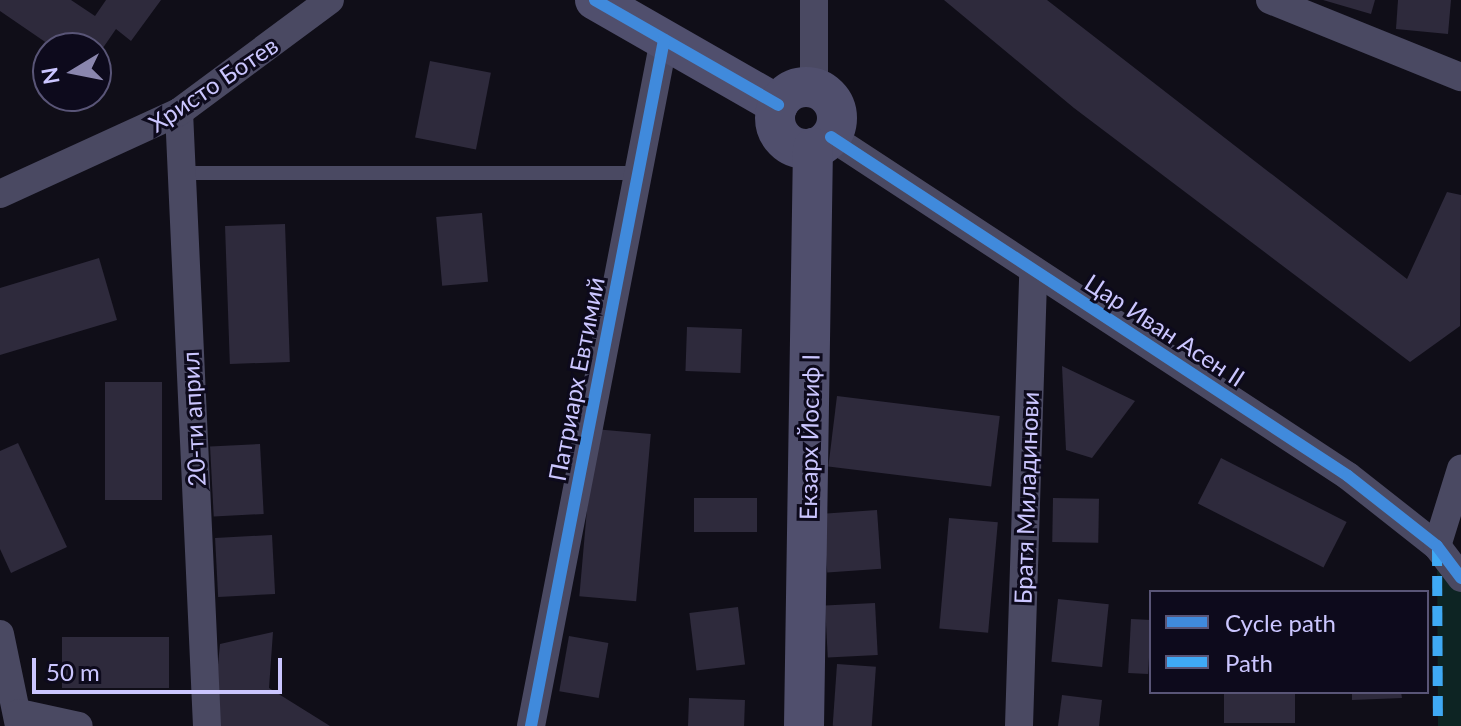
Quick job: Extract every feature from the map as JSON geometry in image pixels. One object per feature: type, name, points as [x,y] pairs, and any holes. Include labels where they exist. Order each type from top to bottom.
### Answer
[{"type":"street","name":"Христо Ботев","points":[[0,194],[179,112],[330,0]]},
{"type":"street","points":[[595,0],[778,105]]},
{"type":"street","points":[[814,0],[814,88]]},
{"type":"street","points":[[1270,0],[1461,77]]},
{"type":"street","name":"Патриарх Евтимий","points":[[531,726],[664,40]]},
{"type":"street","points":[[814,88],[836,108],[822,142],[795,147],[780,135],[778,105],[793,90],[814,88]]},
{"type":"street","name":"20-ти април","points":[[179,112],[207,726]]},
{"type":"street","name":"Цар Иван Асен II","points":[[822,142],[1033,270],[1348,476],[1437,546],[1461,578]]},
{"type":"street","name":"Екзарх Йосиф I","points":[[804,726],[822,142]]},
{"type":"street","name":"Братя Миладинови","points":[[1019,726],[1033,270]]},
{"type":"street","points":[[1437,546],[1461,469]]},
{"type":"street","points":[[0,634],[19,719],[79,726]]},
{"type":"lane","points":[[182,173],[638,173]]},
{"type":"green space","points":[[1437,546],[1461,578],[1461,726],[1438,726]]},
{"type":"building","points":[[0,0],[71,0],[95,16],[106,0],[161,0],[131,41],[116,29],[112,35],[112,32],[32,33],[0,11]]},
{"type":"building","points":[[944,0],[1047,0],[1407,279],[1447,192],[1461,195],[1460,326],[1410,362],[1074,108]]},
{"type":"building","points":[[1323,0],[1375,0],[1371,14]]},
{"type":"building","points":[[1398,0],[1451,0],[1448,34],[1396,29]]},
{"type":"building","points":[[430,61],[491,73],[476,149],[415,138]]},
{"type":"building","points":[[482,213],[488,282],[442,286],[436,217]]},
{"type":"building","points":[[285,224],[290,362],[230,364],[225,226]]},
{"type":"building","points":[[99,258],[117,320],[0,355],[0,288]]},
{"type":"building","points":[[687,327],[742,329],[740,373],[685,371]]},
{"type":"building","points":[[1062,366],[1135,401],[1092,458],[1066,450]]},
{"type":"building","points":[[105,382],[162,382],[162,500],[105,500]]},
{"type":"building","points":[[837,396],[1000,416],[991,486],[828,466]]},
{"type":"building","points":[[594,429],[651,434],[636,601],[579,596]]},
{"type":"building","points":[[18,443],[67,547],[11,573],[0,549],[0,451]]},
{"type":"building","points":[[260,444],[264,514],[214,517],[210,447]]},
{"type":"building","points":[[1221,458],[1347,522],[1323,567],[1198,503]]},
{"type":"building","points":[[694,498],[757,498],[757,532],[694,532]]},
{"type":"building","points":[[1053,498],[1099,499],[1098,543],[1052,542]]},
{"type":"building","points":[[877,510],[881,569],[827,573],[823,514]]},
{"type":"building","points":[[949,518],[998,522],[988,633],[939,629]]},
{"type":"building","points":[[272,535],[275,594],[218,597],[215,538]]},
{"type":"building","points":[[1058,599],[1109,604],[1102,667],[1051,662]]},
{"type":"building","points":[[875,603],[878,655],[828,658],[825,606]]},
{"type":"building","points":[[738,607],[745,665],[696,671],[689,613]]},
{"type":"building","points":[[1131,619],[1149,620],[1148,674],[1128,673]]},
{"type":"building","points":[[273,632],[269,688],[330,726],[212,726],[220,644]]},
{"type":"building","points":[[569,636],[608,643],[599,698],[559,691]]},
{"type":"building","points":[[62,637],[169,637],[169,688],[62,688]]},
{"type":"building","points":[[837,664],[876,667],[872,726],[833,726]]},
{"type":"building","points":[[1224,694],[1295,694],[1295,723],[1224,723]]},
{"type":"building","points":[[1352,694],[1401,694],[1402,698],[1352,700]]},
{"type":"building","points":[[1062,695],[1102,700],[1099,726],[1058,726]]},
{"type":"building","points":[[689,698],[745,700],[744,726],[688,726]]},
{"type":"marked path","points":[[1437,546],[1438,726]]},
{"type":"cycle path","points":[[595,0],[778,105]]},
{"type":"cycle path","points":[[531,726],[664,40]]},
{"type":"cycle path","points":[[831,137],[1348,476],[1437,546],[1461,578]]}]
